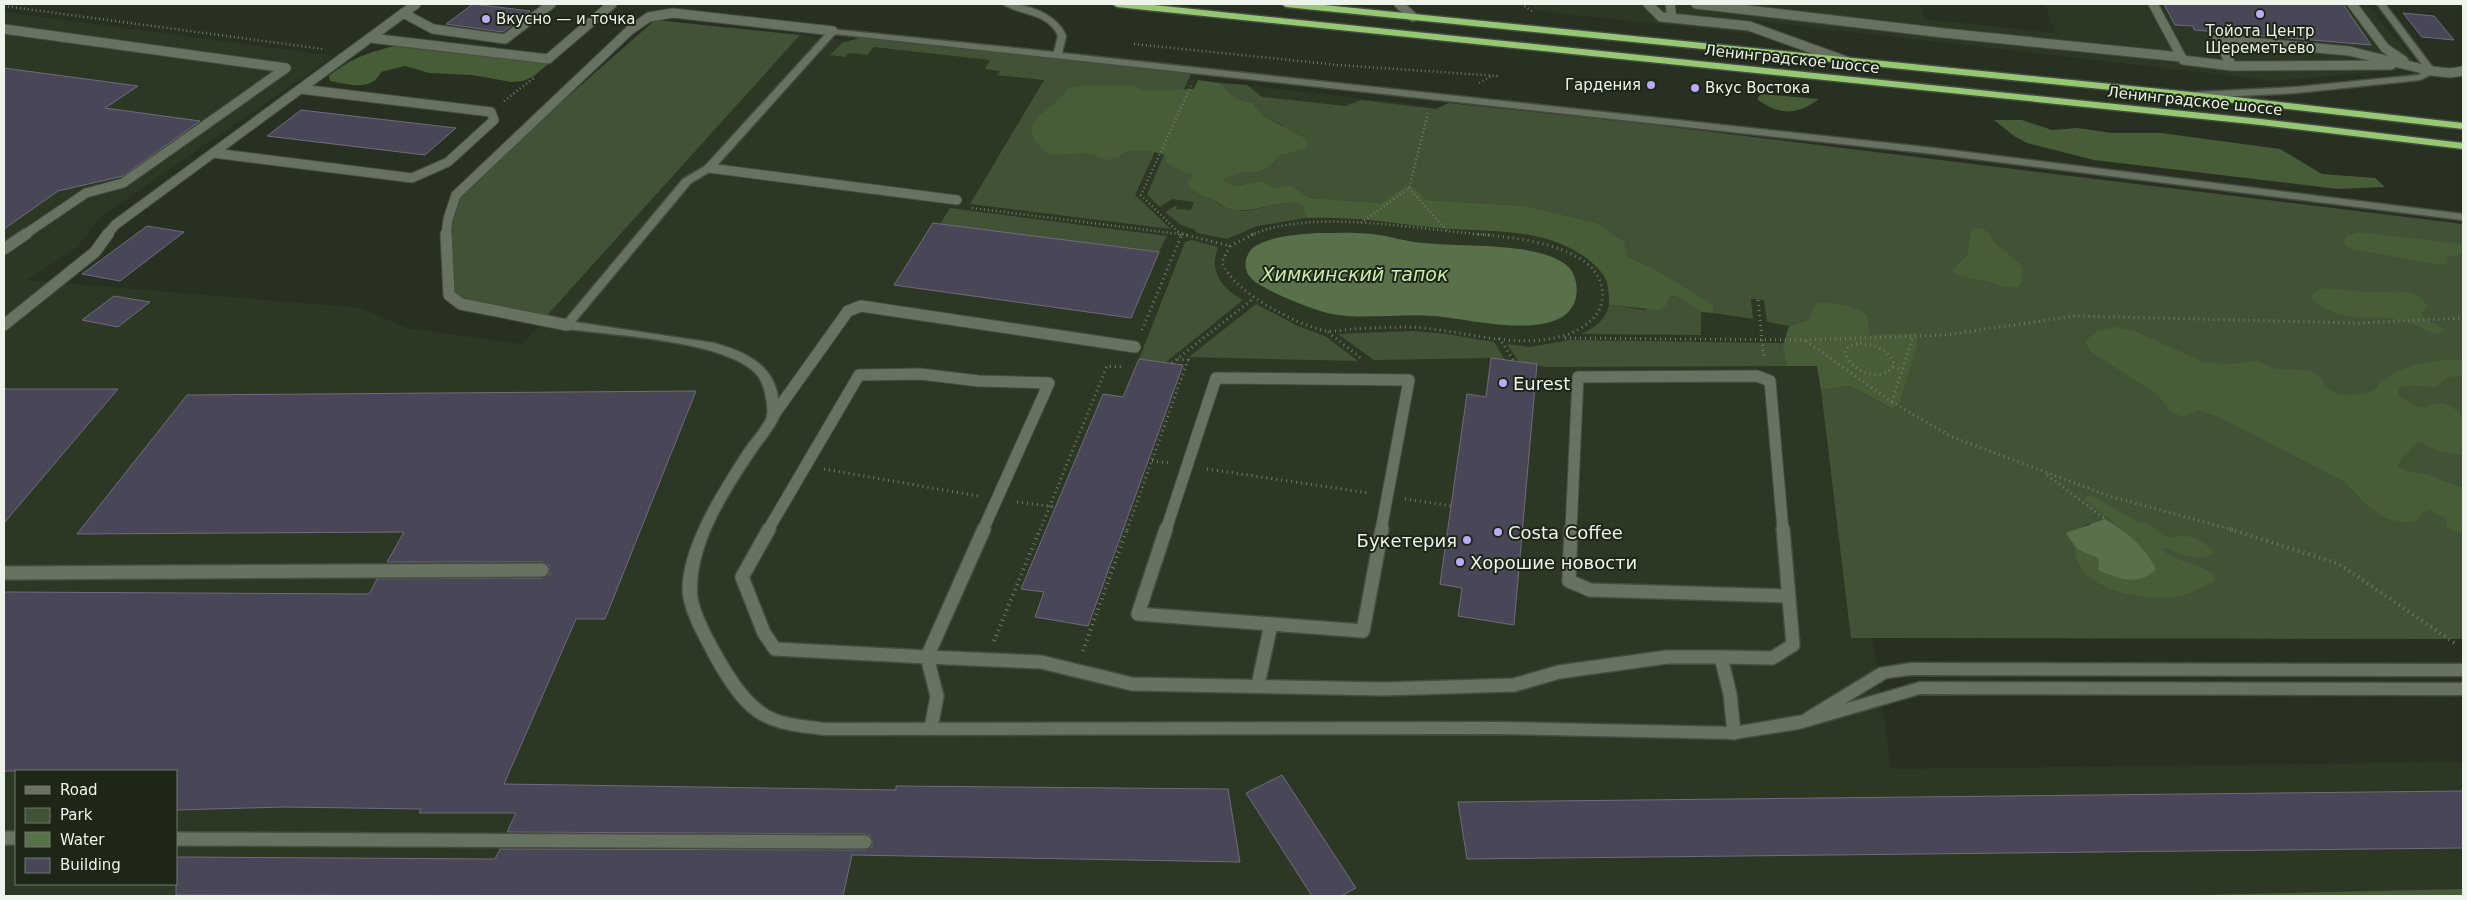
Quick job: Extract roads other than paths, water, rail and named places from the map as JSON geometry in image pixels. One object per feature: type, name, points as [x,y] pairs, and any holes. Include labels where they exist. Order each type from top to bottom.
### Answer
[{"type":"highway","name":"Ленинградское шоссе","points":[[1117,4],[2261,122],[2463,146]]},
{"type":"highway","name":"Ленинградское шоссе","points":[[1286,4],[2191,96],[2463,126]]},
{"type":"street","points":[[1007,4],[1038,14],[1059,29],[1062,43],[1057,55]]},
{"type":"street","points":[[2191,96],[2344,85],[2420,77],[2431,70],[2381,4]]},
{"type":"street","points":[[567,325],[687,181],[709,168],[833,31],[1934,151],[2463,218]]},
{"type":"street","points":[[567,325],[701,343],[738,354],[750,362],[768,383],[773,416],[730,483],[698,546],[690,596],[716,656],[739,691],[762,714],[788,723],[824,729],[1498,728],[1734,732],[1799,724],[1920,688],[2463,689]]},
{"type":"street","points":[[1799,724],[1884,672],[1910,669],[2463,670]]},
{"type":"lane","points":[[4,325],[95,252],[116,225],[416,4]]},
{"type":"lane","points":[[403,13],[432,29],[505,39],[551,4]]},
{"type":"lane","points":[[370,38],[548,60],[612,4]]},
{"type":"lane","points":[[1399,4],[1413,17]]},
{"type":"lane","points":[[1648,4],[1661,17],[1749,26],[1846,61]]},
{"type":"lane","points":[[1670,4],[1672,18]]},
{"type":"lane","points":[[1696,4],[1944,33],[2181,57]]},
{"type":"lane","points":[[2153,4],[2183,60],[2232,66],[2410,65]]},
{"type":"lane","points":[[2352,4],[2385,48],[2410,65]]},
{"type":"lane","points":[[567,325],[461,304],[449,295],[445,261],[450,207],[456,195],[630,30],[649,18],[673,13],[833,31]]},
{"type":"lane","points":[[4,29],[286,68],[123,183],[86,193],[4,249]]},
{"type":"lane","points":[[2232,66],[2216,39],[2349,50],[2450,74],[2463,72]]},
{"type":"lane","points":[[213,153],[412,178],[448,162],[494,120],[491,112],[300,89]]},
{"type":"lane","points":[[709,168],[961,203]]},
{"type":"lane","points":[[773,416],[848,311],[861,306],[1135,348]]},
{"type":"lane","points":[[931,728],[937,696],[927,657],[1049,382],[979,381],[920,374],[859,374],[804,466],[742,577],[749,589],[767,640],[775,649],[927,657],[986,661],[1041,662],[1132,684],[1258,685],[1384,690],[1514,685],[1559,672],[1667,657],[1772,658],[1793,645],[1770,381],[1757,376],[1578,377],[1569,581],[1590,590],[1788,596]]},
{"type":"lane","points":[[1216,378],[1410,380],[1363,631],[1271,624],[1138,614],[1216,378]]},
{"type":"lane","points":[[4,573],[542,570]]},
{"type":"lane","points":[[1258,685],[1271,624]]},
{"type":"lane","points":[[1721,657],[1730,694],[1734,732]]},
{"type":"lane","points":[[178,839],[865,842]]},
{"type":"water","name":"Химкинский тапок","points":[[1316,233],[1365,233],[1418,242],[1497,247],[1536,252],[1552,257],[1569,267],[1576,281],[1575,301],[1566,314],[1551,322],[1532,325],[1511,325],[1421,315],[1344,316],[1324,312],[1288,299],[1255,282],[1249,275],[1246,269],[1246,260],[1249,253],[1260,243],[1275,238]]},
{"type":"water","points":[[2105,519],[2134,540],[2146,553],[2156,569],[2149,575],[2135,580],[2128,580],[2098,570],[2099,559],[2076,548],[2066,533]]},
{"type":"place","name":"Тойота Центр Шереметьево","points":[[2260,14]]},
{"type":"place","name":"Вкусно — и точка","points":[[486,19]]},
{"type":"place","name":"Гардения","points":[[1651,85]]},
{"type":"place","name":"Вкус Востока","points":[[1695,88]]},
{"type":"place","name":"Eurest","points":[[1503,383]]},
{"type":"place","name":"Costa Coffee","points":[[1498,532]]},
{"type":"place","name":"Букетерия","points":[[1467,540]]},
{"type":"place","name":"Хорошие новости","points":[[1460,562]]}]
